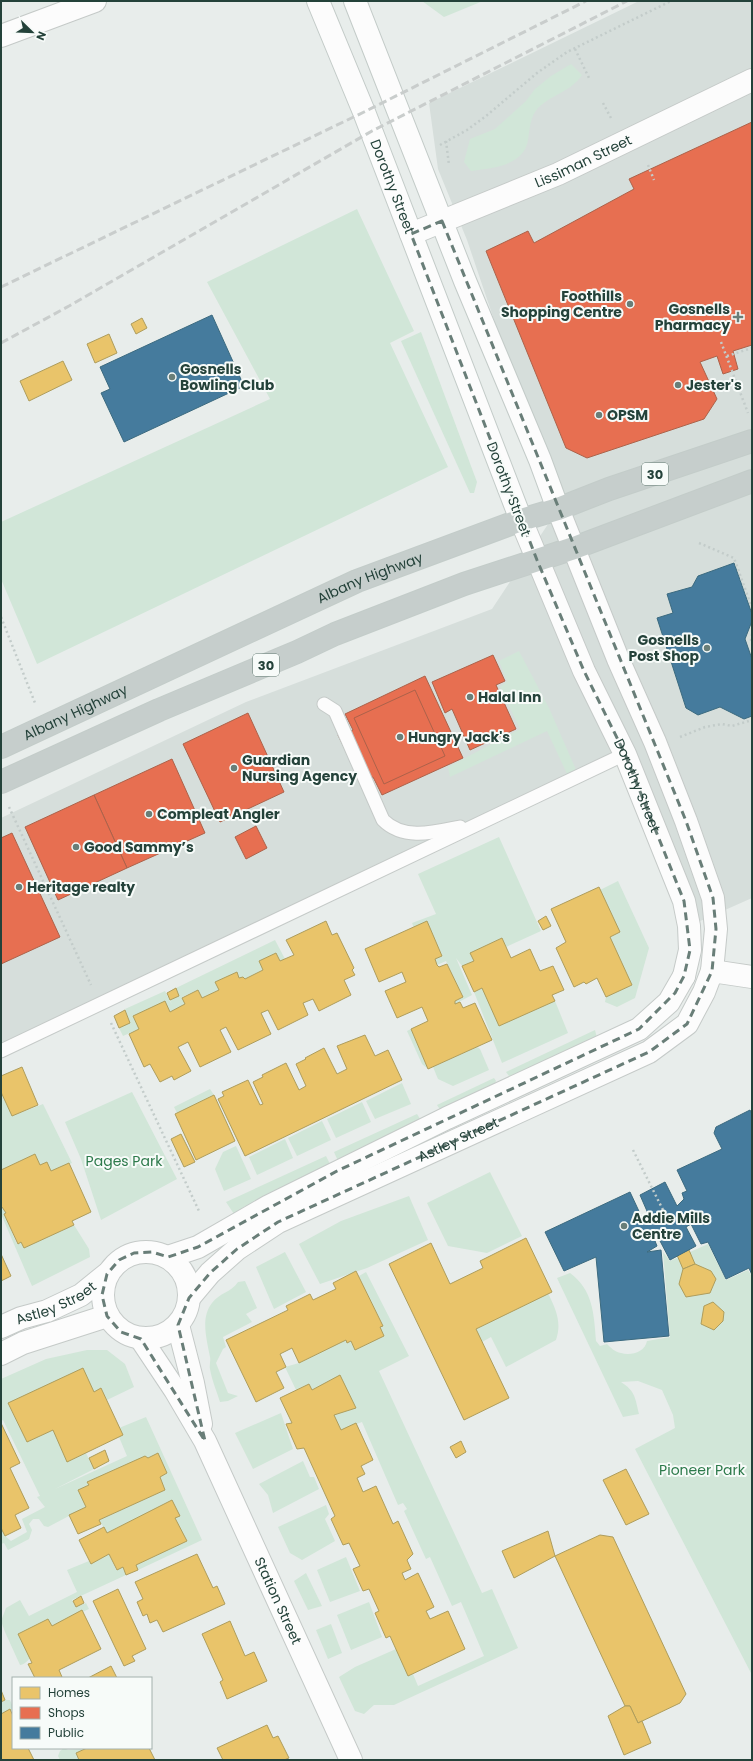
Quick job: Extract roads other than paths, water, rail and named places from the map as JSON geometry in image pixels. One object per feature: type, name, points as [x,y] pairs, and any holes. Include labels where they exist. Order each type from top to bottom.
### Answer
[{"type":"highway","name":"Albany Highway","points":[[1,747],[357,581],[521,520],[558,509],[609,489],[752,441]]},
{"type":"highway","name":"30","points":[[1,782],[159,710],[297,652],[335,634],[464,584],[574,548],[752,481]]},
{"type":"street","points":[[1,36],[95,1]]},
{"type":"street","name":"Dorothy Street","points":[[318,1],[364,112],[537,560],[584,671],[625,754],[684,901],[689,926],[690,950],[684,976]]},
{"type":"street","points":[[355,1],[416,158],[540,460],[618,659],[663,762],[686,821],[713,898],[716,929],[712,971],[752,977]]},
{"type":"street","name":"Lissiman Street","points":[[411,234],[558,174],[752,80]]},
{"type":"street","name":"Astley Street","points":[[189,1298],[210,1273],[237,1249],[278,1222],[648,1052],[687,1024],[704,992],[712,971]]},
{"type":"street","name":"Astley Street","points":[[168,1257],[198,1247],[269,1206],[447,1118],[639,1029],[669,1002],[684,976]]},
{"type":"street","points":[[152,1252],[168,1257],[180,1268],[188,1282],[189,1298],[186,1313],[178,1325],[161,1336],[141,1339],[131,1337],[121,1332],[107,1316],[102,1295],[107,1274],[119,1260],[134,1253],[152,1252]]},
{"type":"street","name":"Astley Street","points":[[1,1327],[21,1318],[47,1311],[81,1294],[107,1274]]},
{"type":"street","name":"Astley Street","points":[[1,1354],[23,1343],[107,1316]]},
{"type":"street","name":"Station Street","points":[[178,1325],[193,1383],[205,1441]]},
{"type":"street","name":"Station Street","points":[[141,1339],[175,1390],[205,1441],[351,1760]]},
{"type":"lane","points":[[324,704],[336,711],[383,820],[390,827],[415,834],[476,825]]},
{"type":"lane","points":[[1,1051],[625,754]]},
{"type":"railway","points":[[1,287],[364,112],[586,1]]},
{"type":"railway","points":[[1,343],[69,306],[372,131],[627,1]]},
{"type":"place","name":"Foothills Shopping Centre","points":[[630,304]]},
{"type":"place","name":"Gosnells Pharmacy","points":[[738,317]]},
{"type":"place","name":"Gosnells Bowling Club","points":[[172,377]]},
{"type":"place","name":"Jester's","points":[[678,385]]},
{"type":"place","name":"OPSM","points":[[599,415]]},
{"type":"place","name":"Gosnells Post Shop","points":[[707,648]]},
{"type":"place","name":"Halal Inn","points":[[470,697]]},
{"type":"place","name":"Hungry Jack's","points":[[400,737]]},
{"type":"place","name":"Guardian Nursing Agency","points":[[234,768]]},
{"type":"place","name":"Compleat Angler","points":[[149,814]]},
{"type":"place","name":"Good Sammy’s","points":[[76,847]]},
{"type":"place","name":"Heritage realty","points":[[19,887]]},
{"type":"place","name":"Addie Mills Centre","points":[[624,1226]]},
{"type":"park label","name":"Pages Park","points":[[124,1161]]},
{"type":"park label","name":"Pioneer Park","points":[[702,1470]]}]
